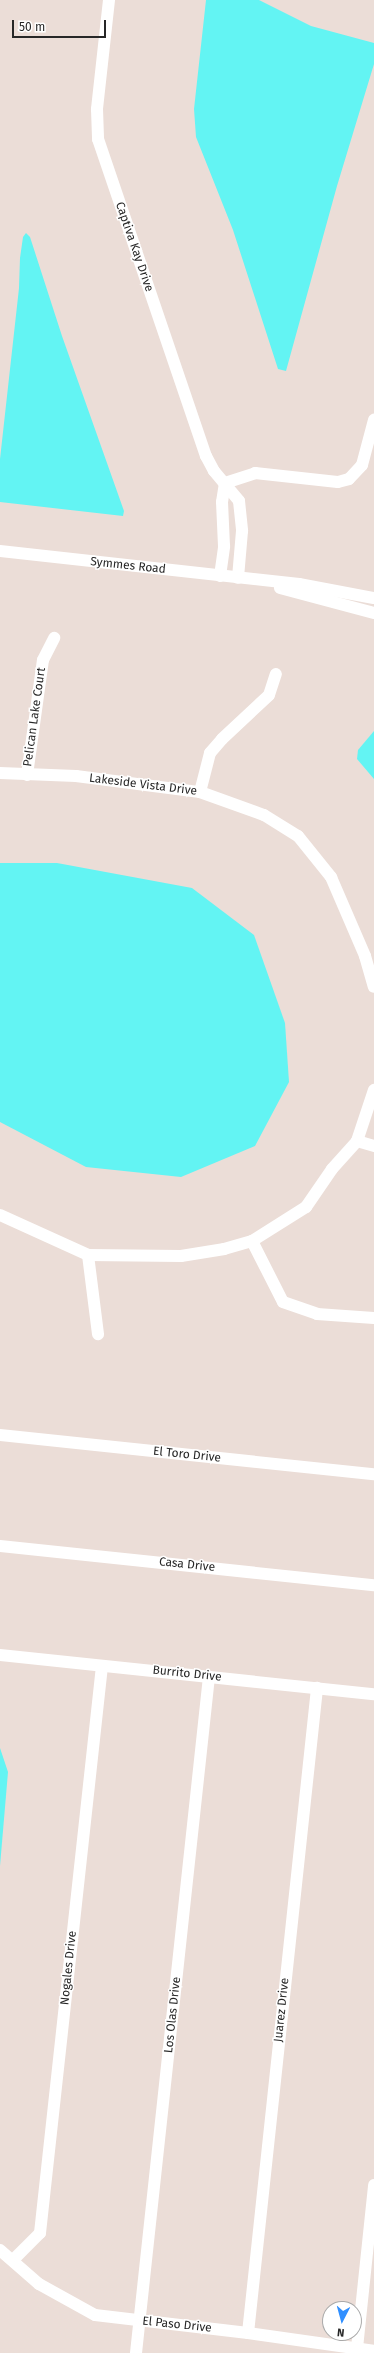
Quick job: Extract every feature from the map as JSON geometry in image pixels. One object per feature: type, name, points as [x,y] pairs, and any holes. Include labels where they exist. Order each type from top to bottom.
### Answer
[{"type":"street","name":"Captiva Kay Drive","points":[[109,0],[97,109],[99,145],[206,456],[214,472],[225,483],[238,501],[242,531],[238,578]]},
{"type":"street","points":[[220,576],[224,546],[222,502],[225,483],[255,473],[338,482],[349,479],[362,465],[374,420]]},
{"type":"street","name":"Symmes Road","points":[[0,551],[238,578],[255,581],[374,613]]},
{"type":"street","name":"Symmes Road","points":[[255,581],[299,584],[374,598]]},
{"type":"street","name":"Pelican Lake Court","points":[[28,775],[43,660],[54,638]]},
{"type":"street","points":[[200,792],[210,753],[222,739],[269,695],[276,674]]},
{"type":"street","name":"Lakeside Vista Drive","points":[[0,773],[84,777],[200,792],[264,815],[298,836],[331,877],[365,956],[374,987]]},
{"type":"street","points":[[0,1215],[88,1255],[182,1256],[224,1249],[252,1241],[306,1207],[332,1169],[357,1141],[374,1090]]},
{"type":"street","points":[[357,1141],[374,1146]]},
{"type":"street","points":[[252,1241],[283,1302],[317,1314],[374,1318]]},
{"type":"street","points":[[88,1255],[98,1334]]},
{"type":"street","name":"El Toro Drive","points":[[0,1435],[374,1474]]},
{"type":"street","name":"Casa Drive","points":[[0,1546],[374,1585]]},
{"type":"street","name":"Burrito Drive","points":[[0,1655],[374,1694]]},
{"type":"street","name":"Nogales Drive","points":[[13,2260],[40,2233],[102,1666]]},
{"type":"street","name":"Los Olas Drive","points":[[136,2353],[209,1677]]},
{"type":"street","name":"Juarez Drive","points":[[248,2333],[317,1688]]},
{"type":"street","points":[[357,2348],[374,2185]]},
{"type":"street","name":"El Paso Drive","points":[[0,2250],[39,2284],[95,2315],[248,2333],[357,2348],[374,2352]]},
{"type":"water","points":[[206,0],[259,0],[311,26],[374,43],[374,64],[337,186],[286,371],[278,369],[233,230],[196,137],[194,109]]},
{"type":"water","points":[[26,233],[30,237],[62,336],[124,511],[123,516],[0,502],[0,459],[19,288],[20,258],[23,237]]},
{"type":"water","points":[[374,731],[374,779],[357,759],[358,750]]},
{"type":"water","points":[[0,863],[57,863],[192,888],[254,935],[285,1023],[289,1082],[255,1146],[181,1177],[86,1167],[0,1122]]},
{"type":"water","points":[[0,1748],[8,1772],[0,1866]]}]
